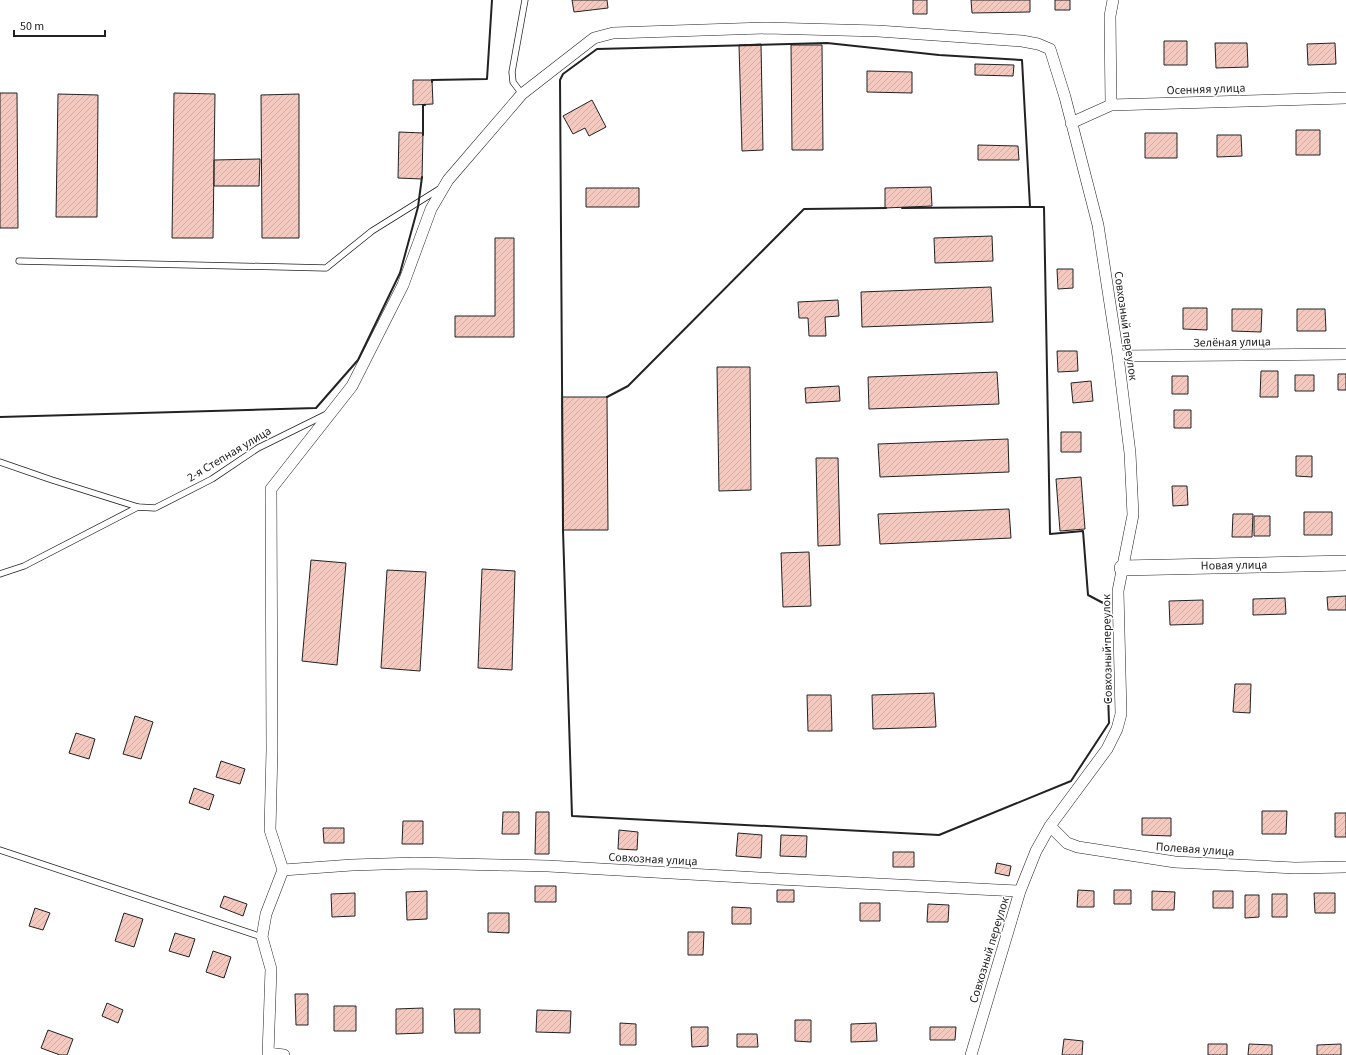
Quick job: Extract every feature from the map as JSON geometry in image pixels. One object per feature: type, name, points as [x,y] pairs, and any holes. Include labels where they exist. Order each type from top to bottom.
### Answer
[{"type":"street","points":[[1111,105],[1110,16],[1113,0]]},
{"type":"street","name":"Совхозный переулок","points":[[522,94],[594,38],[613,33],[766,28],[878,31],[1022,41],[1038,44],[1050,49],[1065,97],[1098,225],[1118,356],[1130,453],[1134,515],[1118,591],[1121,714],[1117,729],[1107,749],[1050,826],[1036,851],[1020,891],[971,1055]]},
{"type":"street","points":[[284,1055],[268,1054],[272,969],[262,937],[266,914],[283,870],[270,830],[272,750],[271,489],[352,386],[403,285],[431,209],[443,187],[522,94]]},
{"type":"street","name":"Осенняя улица","points":[[1071,123],[1111,105],[1346,98]]},
{"type":"street","name":"Зелёная улица","points":[[1118,356],[1346,354]]},
{"type":"street","name":"Новая улица","points":[[1122,568],[1346,563]]},
{"type":"street","name":"Полевая улица","points":[[1050,826],[1067,843],[1078,847],[1175,862],[1295,868],[1346,867]]},
{"type":"street","name":"Совхозная улица","points":[[283,870],[352,865],[415,863],[548,866],[1020,891]]},
{"type":"lane","points":[[522,94],[513,82],[512,72],[524,0]]},
{"type":"lane","points":[[19,261],[326,268],[372,231],[443,187]]},
{"type":"lane","name":"2-я Степная улица","points":[[0,462],[138,507],[154,508],[212,479],[258,448],[331,412]]},
{"type":"lane","points":[[0,574],[24,566],[138,507]]},
{"type":"lane","points":[[0,850],[262,937]]},
{"type":"building","points":[[572,0],[607,0],[608,8],[574,12]]},
{"type":"building","points":[[913,0],[927,0],[927,14],[913,14]]},
{"type":"building","points":[[971,0],[1030,0],[1030,12],[972,13]]},
{"type":"building","points":[[1055,0],[1070,0],[1070,10],[1055,10]]},
{"type":"building","points":[[1164,41],[1187,41],[1187,65],[1164,65]]},
{"type":"building","points":[[1215,43],[1247,43],[1248,67],[1216,68]]},
{"type":"building","points":[[1335,43],[1336,64],[1308,65],[1307,44]]},
{"type":"building","points":[[761,44],[763,150],[742,151],[739,45]]},
{"type":"building","points":[[791,45],[822,45],[823,150],[792,150]]},
{"type":"building","points":[[975,64],[1014,65],[1013,76],[975,75]]},
{"type":"building","points":[[867,71],[912,72],[912,93],[867,92]]},
{"type":"building","points":[[413,80],[432,80],[433,104],[413,105]]},
{"type":"building","points":[[0,93],[17,93],[18,228],[0,228]]},
{"type":"building","points":[[174,93],[215,94],[213,238],[172,238]]},
{"type":"building","points":[[58,94],[98,95],[97,217],[56,217]]},
{"type":"building","points":[[299,94],[299,238],[262,238],[261,95]]},
{"type":"building","points":[[592,100],[606,127],[589,136],[585,128],[573,134],[563,116]]},
{"type":"building","points":[[1296,130],[1320,130],[1320,155],[1296,155]]},
{"type":"building","points":[[399,132],[423,133],[422,179],[398,178]]},
{"type":"building","points":[[1145,133],[1177,133],[1177,158],[1145,158]]},
{"type":"building","points":[[1217,135],[1241,135],[1242,156],[1217,157]]},
{"type":"building","points":[[978,145],[1018,146],[1019,160],[978,160]]},
{"type":"building","points":[[260,159],[259,186],[214,186],[214,160]]},
{"type":"building","points":[[931,187],[932,206],[885,208],[885,188]]},
{"type":"building","points":[[586,188],[639,188],[639,207],[586,207]]},
{"type":"building","points":[[992,236],[993,261],[935,263],[934,238]]},
{"type":"building","points":[[495,238],[514,238],[514,337],[455,337],[455,316],[495,316]]},
{"type":"building","points":[[1057,269],[1073,269],[1073,288],[1058,289]]},
{"type":"building","points":[[991,287],[993,322],[862,327],[861,292]]},
{"type":"building","points":[[838,300],[839,316],[825,317],[826,336],[809,336],[808,318],[799,318],[798,302]]},
{"type":"building","points":[[1183,308],[1207,308],[1207,330],[1183,329]]},
{"type":"building","points":[[1232,309],[1262,309],[1261,332],[1232,331]]},
{"type":"building","points":[[1297,309],[1325,309],[1326,331],[1297,331]]},
{"type":"building","points":[[1057,351],[1077,351],[1078,371],[1058,372]]},
{"type":"building","points":[[717,367],[750,367],[751,490],[719,491]]},
{"type":"building","points":[[1261,371],[1278,371],[1278,397],[1260,397]]},
{"type":"building","points":[[997,372],[999,404],[869,409],[868,377]]},
{"type":"building","points":[[1338,374],[1346,374],[1346,390],[1338,390]]},
{"type":"building","points":[[1295,375],[1314,375],[1314,391],[1295,391]]},
{"type":"building","points":[[1172,376],[1188,376],[1188,394],[1172,394]]},
{"type":"building","points":[[1091,381],[1093,401],[1073,403],[1071,383]]},
{"type":"building","points":[[839,386],[840,401],[806,403],[805,388]]},
{"type":"building","points":[[562,397],[607,397],[608,530],[563,530]]},
{"type":"building","points":[[1174,410],[1191,410],[1191,428],[1174,428]]},
{"type":"building","points":[[1061,432],[1081,432],[1081,452],[1061,452]]},
{"type":"building","points":[[1008,439],[1009,472],[880,477],[878,444]]},
{"type":"building","points":[[1296,456],[1312,456],[1312,477],[1296,476]]},
{"type":"building","points":[[816,458],[838,458],[840,545],[818,546]]},
{"type":"building","points":[[1081,477],[1085,529],[1060,531],[1056,479]]},
{"type":"building","points":[[1172,486],[1187,486],[1188,505],[1173,506]]},
{"type":"building","points":[[1009,509],[1011,538],[880,544],[878,514]]},
{"type":"building","points":[[1304,512],[1332,512],[1332,535],[1304,535]]},
{"type":"building","points":[[1233,514],[1253,514],[1252,537],[1232,537]]},
{"type":"building","points":[[1254,516],[1270,516],[1270,536],[1254,536]]},
{"type":"building","points":[[809,552],[811,606],[783,607],[781,553]]},
{"type":"building","points":[[311,560],[346,563],[337,665],[302,661]]},
{"type":"building","points":[[482,569],[515,571],[512,670],[478,668]]},
{"type":"building","points":[[387,570],[426,572],[420,671],[381,668]]},
{"type":"building","points":[[1346,596],[1346,610],[1328,610],[1327,597]]},
{"type":"building","points":[[1285,598],[1286,614],[1253,615],[1253,599]]},
{"type":"building","points":[[1203,600],[1203,624],[1170,625],[1169,601]]},
{"type":"building","points":[[1235,684],[1251,684],[1250,713],[1233,712]]},
{"type":"building","points":[[934,693],[936,727],[873,729],[872,695]]},
{"type":"building","points":[[807,695],[831,695],[832,731],[808,731]]},
{"type":"building","points":[[135,716],[153,722],[141,759],[123,754]]},
{"type":"building","points":[[76,733],[95,739],[89,759],[69,753]]},
{"type":"building","points":[[221,761],[245,769],[240,784],[216,777]]},
{"type":"building","points":[[194,788],[214,795],[209,810],[189,803]]},
{"type":"building","points":[[1262,811],[1287,811],[1286,834],[1262,834]]},
{"type":"building","points":[[503,812],[519,812],[519,834],[502,834]]},
{"type":"building","points":[[536,812],[549,812],[549,854],[535,854]]},
{"type":"building","points":[[1335,813],[1346,813],[1346,837],[1335,837]]},
{"type":"building","points":[[1142,818],[1171,818],[1171,836],[1142,835]]},
{"type":"building","points":[[403,821],[423,821],[423,844],[402,844]]},
{"type":"building","points":[[323,828],[344,828],[344,843],[324,843]]},
{"type":"building","points":[[619,830],[638,832],[637,850],[618,849]]},
{"type":"building","points":[[738,833],[762,835],[761,858],[736,856]]},
{"type":"building","points":[[781,835],[807,836],[806,857],[780,856]]},
{"type":"building","points":[[893,852],[914,852],[914,867],[893,867]]},
{"type":"building","points":[[997,863],[1011,866],[1009,876],[995,873]]},
{"type":"building","points":[[535,886],[556,886],[556,902],[535,902]]},
{"type":"building","points":[[777,890],[794,890],[794,902],[777,902]]},
{"type":"building","points":[[1078,890],[1094,891],[1094,907],[1077,907]]},
{"type":"building","points":[[1114,890],[1131,890],[1131,904],[1114,904]]},
{"type":"building","points":[[427,891],[427,919],[407,920],[406,892]]},
{"type":"building","points":[[1152,891],[1175,892],[1174,910],[1152,910]]},
{"type":"building","points":[[1213,891],[1233,891],[1233,908],[1213,908]]},
{"type":"building","points":[[355,893],[355,916],[332,917],[331,894]]},
{"type":"building","points":[[1314,893],[1335,893],[1335,913],[1315,913]]},
{"type":"building","points":[[1272,894],[1287,894],[1287,917],[1272,917]]},
{"type":"building","points":[[1245,895],[1259,895],[1259,917],[1245,918]]},
{"type":"building","points":[[224,896],[247,904],[243,916],[220,907]]},
{"type":"building","points":[[860,903],[880,903],[880,921],[860,921]]},
{"type":"building","points":[[928,904],[949,905],[948,922],[927,922]]},
{"type":"building","points":[[732,907],[751,908],[751,924],[732,924]]},
{"type":"building","points":[[35,908],[50,913],[43,930],[29,926]]},
{"type":"building","points":[[124,913],[143,919],[134,947],[115,941]]},
{"type":"building","points":[[488,913],[509,913],[509,933],[488,932]]},
{"type":"building","points":[[688,932],[704,932],[703,955],[688,955]]},
{"type":"building","points":[[175,933],[195,939],[189,957],[169,951]]},
{"type":"building","points":[[213,951],[231,957],[224,978],[206,972]]},
{"type":"building","points":[[295,994],[308,994],[308,1025],[296,1025]]},
{"type":"building","points":[[107,1003],[123,1010],[118,1023],[102,1016]]},
{"type":"building","points":[[334,1006],[356,1006],[356,1031],[334,1031]]},
{"type":"building","points":[[423,1008],[423,1033],[396,1034],[396,1009]]},
{"type":"building","points":[[454,1009],[480,1009],[480,1033],[455,1033]]},
{"type":"building","points":[[537,1010],[571,1011],[570,1033],[536,1032]]},
{"type":"building","points":[[795,1020],[811,1020],[811,1042],[795,1041]]},
{"type":"building","points":[[620,1023],[636,1024],[636,1045],[620,1045]]},
{"type":"building","points":[[876,1023],[877,1041],[851,1042],[851,1024]]},
{"type":"building","points":[[691,1027],[708,1027],[708,1046],[692,1047]]},
{"type":"building","points":[[930,1027],[956,1027],[955,1040],[930,1040]]},
{"type":"building","points":[[48,1030],[73,1039],[67,1055],[60,1055],[41,1048]]},
{"type":"building","points":[[737,1034],[757,1034],[758,1047],[737,1047]]},
{"type":"building","points":[[1064,1039],[1083,1041],[1082,1055],[1062,1055]]},
{"type":"building","points":[[1208,1044],[1227,1044],[1227,1055],[1208,1055]]},
{"type":"building","points":[[1249,1044],[1272,1045],[1272,1055],[1248,1055]]},
{"type":"building","points":[[1341,1044],[1341,1055],[1317,1055],[1317,1045]]},
{"type":"wall","points":[[432,82],[432,80],[487,79],[492,0]]},
{"type":"wall","points":[[827,43],[939,55],[1022,60],[1030,207],[1044,207],[1050,534],[1083,531],[1088,595],[1105,604],[1109,723],[1071,781],[939,835],[572,816],[563,530],[560,80],[563,74],[597,49],[827,43]]},
{"type":"wall","points":[[423,135],[423,105],[425,105]]},
{"type":"wall","points":[[0,417],[316,408],[358,360],[400,273],[418,207],[422,177]]},
{"type":"wall","points":[[902,208],[1030,207]]},
{"type":"wall","points":[[607,397],[628,386],[804,209],[886,208]]}]
